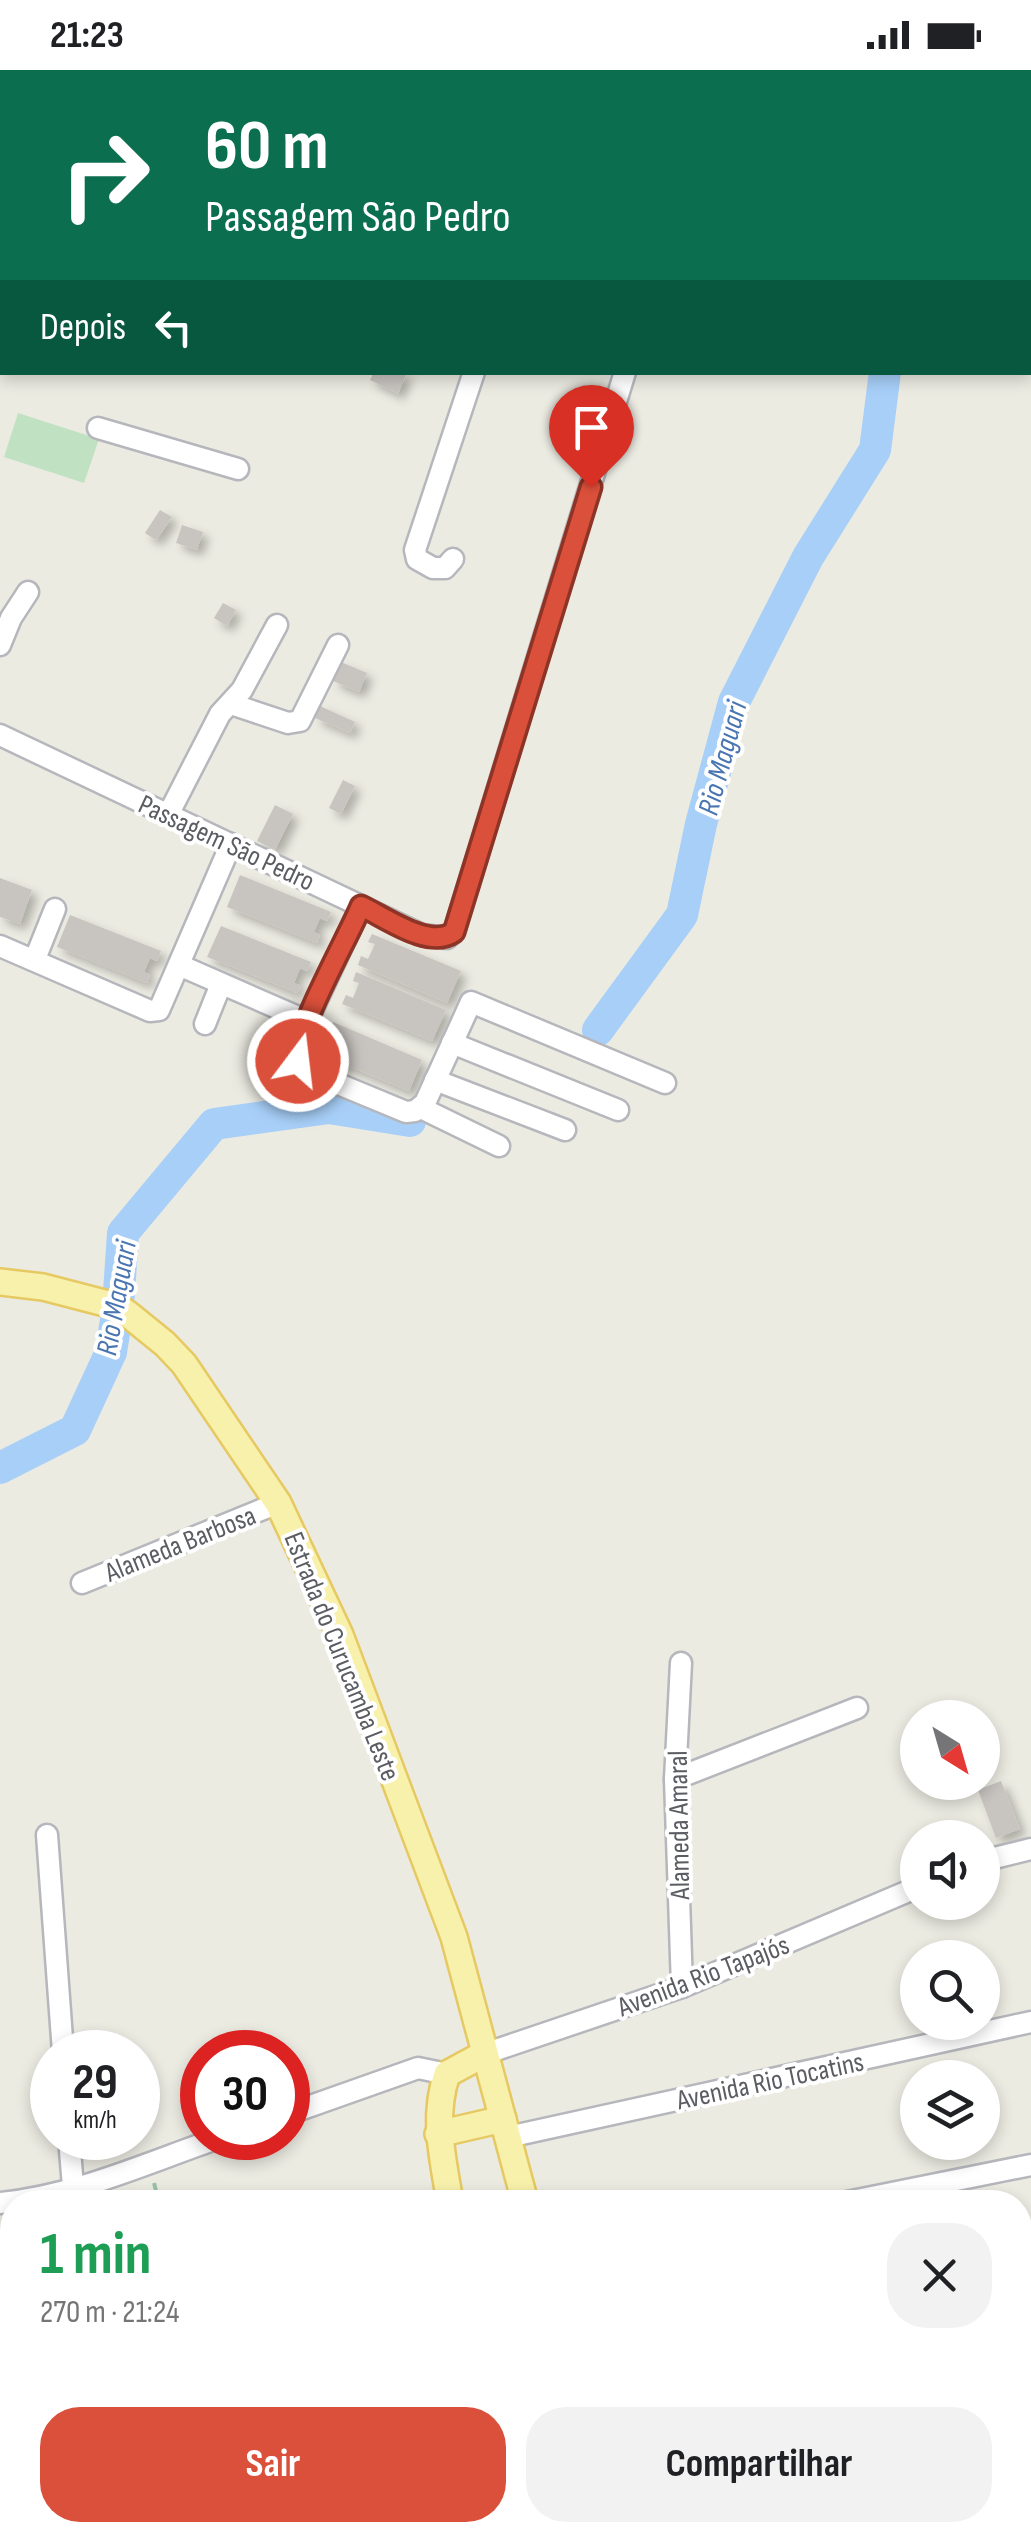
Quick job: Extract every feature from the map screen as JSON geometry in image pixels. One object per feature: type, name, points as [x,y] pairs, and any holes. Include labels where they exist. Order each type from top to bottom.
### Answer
[{"type":"main road","name":"Estrada do Curucamba Leste","points":[[0,1282],[42,1287],[122,1310],[166,1344],[184,1364],[278,1503],[340,1635],[454,1937],[521,2190]]},
{"type":"main road","points":[[448,2190],[438,2134],[440,2093],[448,2074],[484,2054]]},
{"type":"main road","points":[[438,2134],[506,2128]]},
{"type":"street","points":[[453,559],[444,568],[433,568],[417,559],[415,550],[473,375]]},
{"type":"street","name":"Passagem São Pedro","points":[[0,735],[422,935],[437,939],[454,932],[624,375]]},
{"type":"street","points":[[98,428],[238,470]]},
{"type":"street","points":[[0,645],[28,592]]},
{"type":"street","points":[[168,815],[220,714],[231,704],[277,626]]},
{"type":"street","points":[[231,704],[288,723],[300,721],[338,645]]},
{"type":"street","points":[[0,946],[150,1011],[163,1007],[231,844]]},
{"type":"street","points":[[361,906],[296,1054],[303,1068],[406,1112],[421,1108],[499,1146]]},
{"type":"street","points":[[35,959],[55,909]]},
{"type":"street","points":[[179,965],[308,1021]]},
{"type":"street","points":[[204,1024],[220,984]]},
{"type":"street","points":[[421,1108],[471,1002],[665,1083]]},
{"type":"street","points":[[452,1043],[618,1110]]},
{"type":"street","points":[[436,1080],[564,1130]]},
{"type":"street","name":"Alameda Barbosa","points":[[82,1584],[278,1503]]},
{"type":"street","name":"Alameda Amaral","points":[[681,1663],[675,1779],[682,1986]]},
{"type":"street","points":[[675,1779],[856,1708]]},
{"type":"street","points":[[47,1835],[61,2030]]},
{"type":"street","points":[[1000,1857],[1031,1850]]},
{"type":"street","name":"Avenida Rio Tapajós","points":[[484,2054],[682,1986],[900,1895]]},
{"type":"street","name":"Avenida Rio Tocatins","points":[[506,2128],[1031,2022]]},
{"type":"street","points":[[310,2106],[418,2068],[448,2074]]},
{"type":"street","points":[[65,2190],[180,2152]]},
{"type":"street","points":[[70,2160],[72,2188]]},
{"type":"street","points":[[906,2190],[1031,2165]]},
{"type":"green space","points":[[18,413],[99,439],[84,483],[4,457]]},
{"type":"building","points":[[372,375],[406,375],[398,394],[370,380]]},
{"type":"building","points":[[160,510],[172,517],[156,540],[145,533]]},
{"type":"building","points":[[182,525],[203,532],[197,550],[176,543]]},
{"type":"building","points":[[223,603],[236,610],[227,626],[214,618]]},
{"type":"building","points":[[341,662],[367,673],[359,692],[333,681]]},
{"type":"building","points":[[320,706],[355,722],[350,733],[315,718]]},
{"type":"building","points":[[343,780],[355,786],[341,814],[329,808]]},
{"type":"building","points":[[275,805],[293,814],[275,850],[257,841]]},
{"type":"building","points":[[240,875],[331,912],[327,921],[320,918],[314,932],[320,935],[317,943],[227,907]]},
{"type":"building","points":[[0,878],[32,890],[20,924],[0,917]]},
{"type":"building","points":[[70,915],[161,951],[157,961],[150,958],[144,972],[150,975],[147,983],[57,947]]},
{"type":"building","points":[[221,926],[311,962],[307,971],[300,968],[294,983],[301,986],[297,993],[207,957]]},
{"type":"building","points":[[372,934],[461,971],[447,1003],[358,965],[361,956],[368,959],[375,944],[368,942]]},
{"type":"building","points":[[356,972],[446,1010],[432,1041],[342,1004],[346,995],[353,998],[359,983],[353,981]]},
{"type":"building","points":[[333,1022],[422,1060],[409,1091],[319,1054],[323,1044],[330,1047],[336,1033],[330,1030]]},
{"type":"building","points":[[1000,1781],[1020,1829],[1000,1836],[1000,1820],[989,1820],[982,1800],[1000,1800]]},
{"type":"waterway","name":"Rio Maguari","points":[[598,1030],[682,915],[701,824],[734,702],[808,557],[875,450],[885,375]]},
{"type":"waterway","name":"Rio Maguari","points":[[0,1468],[75,1430],[111,1352],[123,1233],[214,1124],[329,1108],[410,1121]]},
{"type":"route","points":[[298,1061],[296,1054],[308,1021],[361,906],[422,935],[437,939],[454,932],[591,487]]}]
